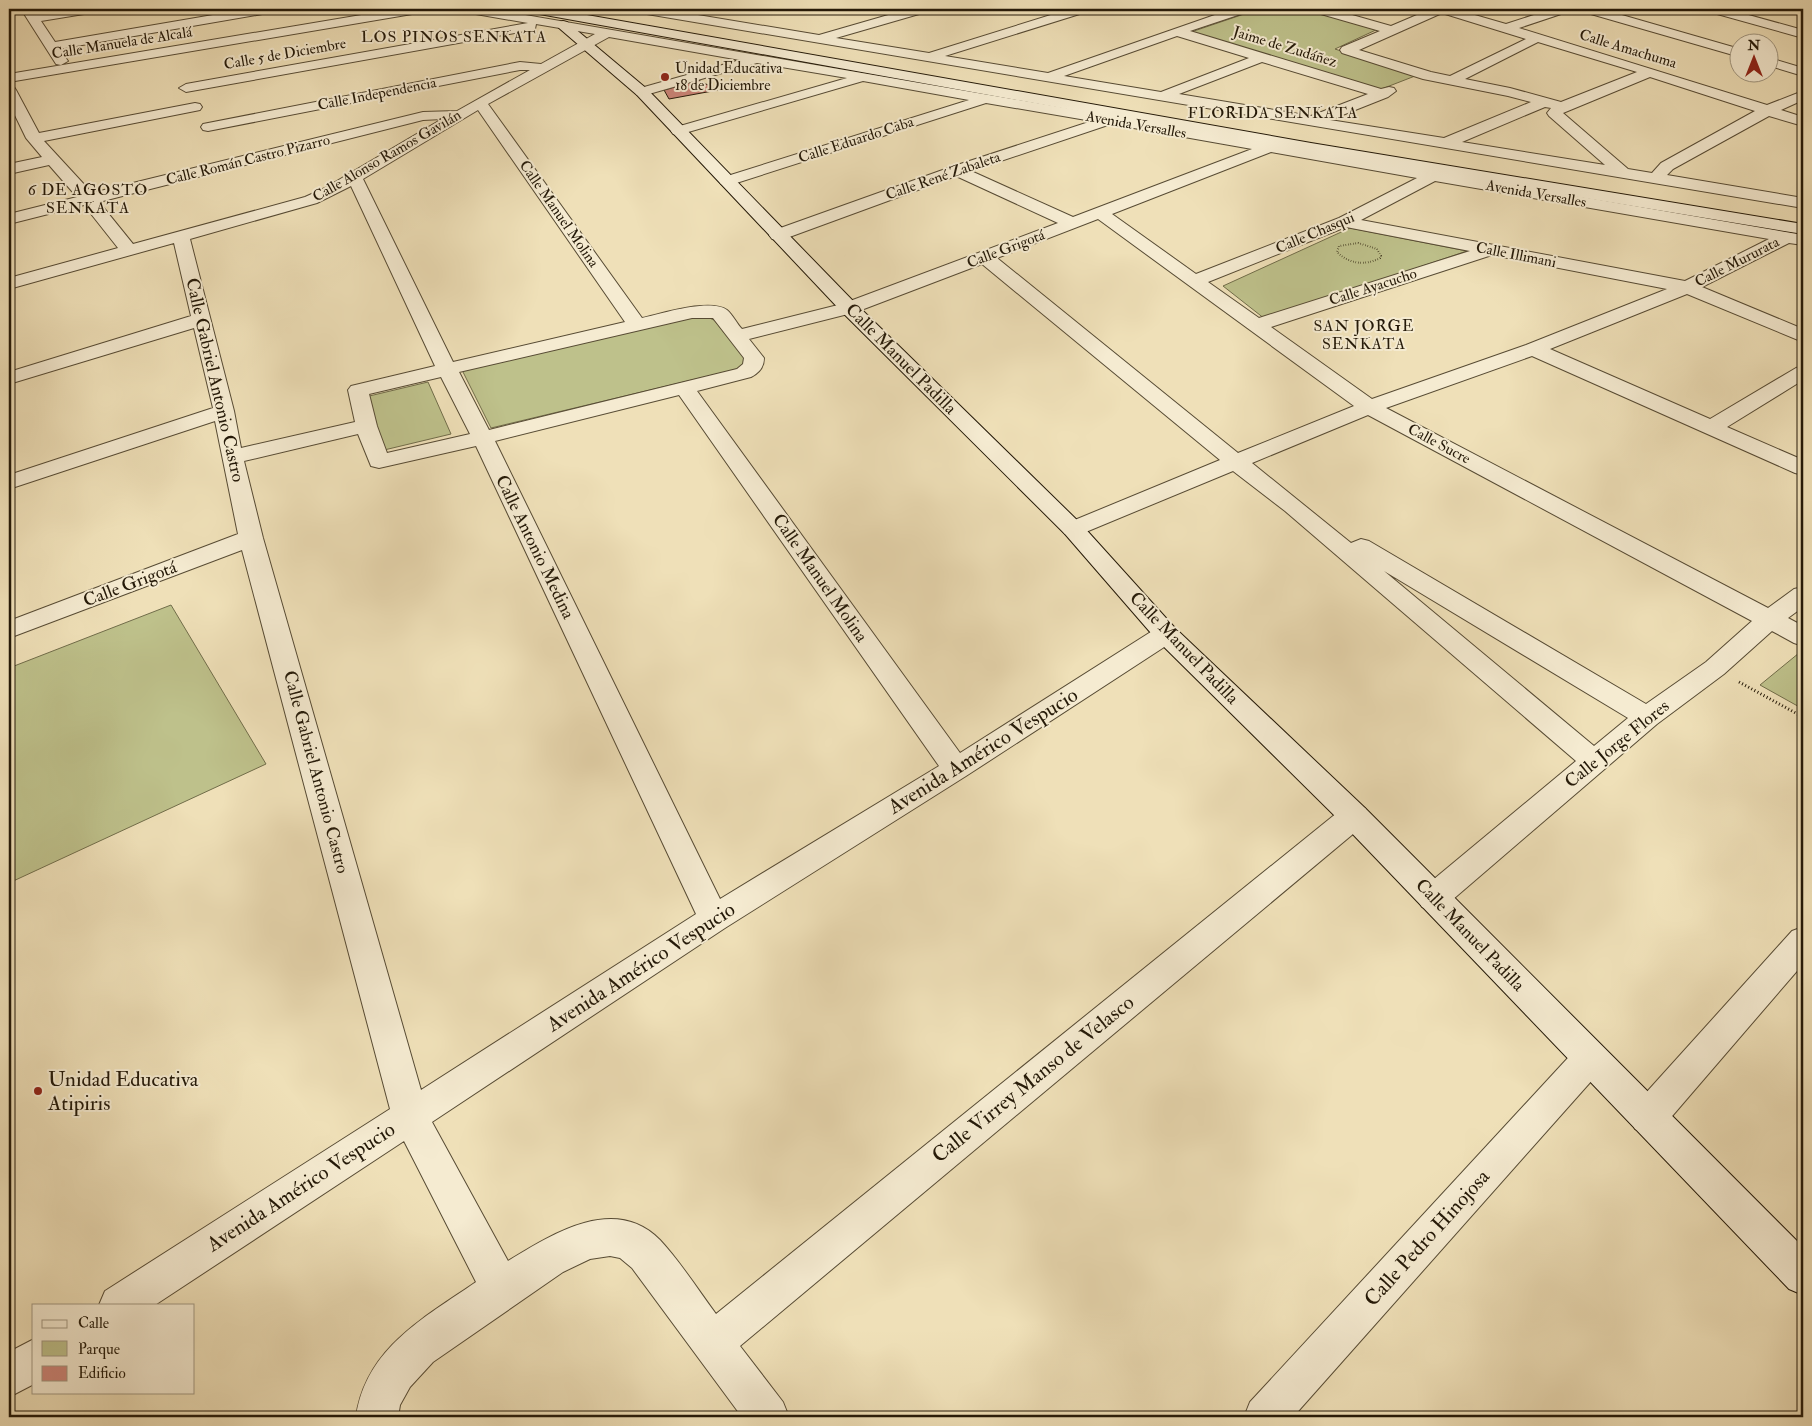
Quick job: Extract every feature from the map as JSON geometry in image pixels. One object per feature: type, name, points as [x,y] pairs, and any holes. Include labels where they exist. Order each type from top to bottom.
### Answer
[{"type":"street","points":[[66,68],[30,13],[90,9]]},
{"type":"street","points":[[52,46],[268,9]]},
{"type":"street","name":"Calle Manuela de Alcalá","points":[[9,78],[418,9]]},
{"type":"street","name":"Avenida Versalles","points":[[470,9],[562,21],[1803,230]]},
{"type":"street","name":"Avenida Versalles","points":[[539,9],[562,21]]},
{"type":"street","name":"Avenida Versalles","points":[[592,9],[1803,215]]},
{"type":"street","name":"Calle 5 de Diciembre","points":[[186,88],[562,21],[592,9]]},
{"type":"street","name":"Avenida Versalles","points":[[641,9],[1803,203]]},
{"type":"street","points":[[818,38],[922,9]]},
{"type":"street","points":[[928,57],[1082,9]]},
{"type":"street","points":[[1198,9],[1222,16]]},
{"type":"street","points":[[1050,77],[1242,9]]},
{"type":"street","points":[[1318,9],[1390,30]]},
{"type":"street","points":[[1442,9],[1347,50],[1428,76],[1453,80],[1562,107]]},
{"type":"street","name":"Calle Amachuma","points":[[1442,9],[1650,72],[1803,122]]},
{"type":"street","points":[[1505,29],[1563,9]]},
{"type":"street","points":[[1588,9],[1730,50]]},
{"type":"street","points":[[1714,9],[1803,34]]},
{"type":"street","points":[[1037,12],[1054,18]]},
{"type":"street","points":[[714,22],[747,13]]},
{"type":"street","name":"Calle Manuel Padilla","points":[[562,21],[596,39],[642,92],[849,308],[1073,529],[1166,634],[1354,816],[1803,1275]]},
{"type":"street","name":"Jaime de Zudáñez","points":[[1178,32],[1382,94]]},
{"type":"street","points":[[1453,80],[1537,38]]},
{"type":"street","name":"Avenida Versalles","points":[[596,39],[760,59],[1795,239]]},
{"type":"street","name":"Calle Alonso Ramos Gavilán","points":[[9,284],[312,200],[459,116],[480,102],[596,39]]},
{"type":"street","points":[[169,52],[195,107],[235,162]]},
{"type":"street","points":[[1162,96],[1262,57]]},
{"type":"street","points":[[642,92],[760,59]]},
{"type":"street","points":[[1780,65],[1803,72]]},
{"type":"street","name":"Calle Independencia","points":[[208,127],[520,66],[546,66]]},
{"type":"street","points":[[1623,172],[1554,112],[1562,107],[1650,72]]},
{"type":"street","points":[[1313,121],[1428,76]]},
{"type":"street","points":[[678,130],[863,78]]},
{"type":"street","points":[[9,90],[34,138],[88,200],[128,250]]},
{"type":"street","points":[[1656,178],[1667,166],[1768,110],[1803,95]]},
{"type":"street","name":"Calle Eduardo Caba","points":[[727,181],[985,99]]},
{"type":"street","name":"Calle Manuel Molina","points":[[480,102],[637,324]]},
{"type":"street","points":[[1446,143],[1544,102]]},
{"type":"street","points":[[34,138],[195,107]]},
{"type":"street","name":"Calle Román Castro Pizarro","points":[[9,220],[423,116],[441,114],[459,116]]},
{"type":"street","name":"Calle René Zabaleta","points":[[778,235],[957,170],[1109,121]]},
{"type":"street","name":"Calle Grigotá","points":[[738,336],[849,308],[986,258],[1099,212],[1269,148]]},
{"type":"street","points":[[9,169],[53,159]]},
{"type":"street","points":[[957,170],[1072,223]]},
{"type":"street","name":"Calle Antonio Medina","points":[[354,176],[447,369],[483,438],[714,919]]},
{"type":"street","name":"Calle Chasqui","points":[[1194,281],[1344,222],[1432,176]]},
{"type":"street","name":"Calle Sucre","points":[[1099,212],[1369,407],[1803,637]]},
{"type":"street","name":"Calle Illimani","points":[[1344,222],[1687,288],[1803,336]]},
{"type":"street","name":"Calle Gabriel Antonio Castro","points":[[182,236],[224,411],[232,457],[251,538],[410,1116],[501,1289]]},
{"type":"street","name":"Calle Mururata","points":[[1073,529],[1369,407],[1533,349],[1687,288],[1795,239]]},
{"type":"street","name":"Calle Ayacucho","points":[[1257,325],[1490,250]]},
{"type":"street","points":[[986,258],[1236,462],[1293,506],[1594,761]]},
{"type":"street","points":[[692,312],[720,314],[738,336],[754,358],[754,364],[751,369],[684,388],[483,438],[379,461],[366,426],[358,390],[692,312]]},
{"type":"street","points":[[9,378],[202,319]]},
{"type":"street","points":[[1533,349],[1803,468]]},
{"type":"street","points":[[1712,427],[1803,372]]},
{"type":"street","name":"Calle Manuel Molina","points":[[684,388],[956,769]]},
{"type":"street","points":[[9,482],[224,411]]},
{"type":"street","points":[[232,457],[366,426]]},
{"type":"street","points":[[1293,506],[1647,717]]},
{"type":"street","name":"Calle Grigotá","points":[[9,630],[251,538]]},
{"type":"street","name":"Calle Jorge Flores","points":[[1433,898],[1647,717],[1715,668],[1769,620],[1803,595]]},
{"type":"street","name":"Avenida Américo Vespucio","points":[[121,1304],[714,919],[956,769],[1166,634]]},
{"type":"street","name":"Calle Virrey Manso de Velasco","points":[[712,1342],[1354,816]]},
{"type":"street","points":[[1648,1118],[1803,941]]},
{"type":"street","name":"Calle Pedro Hinojosa","points":[[1265,1417],[1590,1058]]},
{"type":"street","points":[[377,1417],[380,1400],[395,1372],[418,1347],[549,1258],[588,1240],[610,1237],[628,1240],[646,1254],[768,1417]]},
{"type":"street","points":[[9,1376],[32,1361]]},
{"type":"path","points":[[1358,243],[1372,246],[1382,256],[1371,262],[1357,262],[1339,256],[1336,249],[1344,244],[1358,243]]},
{"type":"path","points":[[1715,668],[1803,718]]},
{"type":"green space","points":[[1259,9],[1308,9],[1378,29],[1335,49],[1415,76],[1379,90],[1191,32]]},
{"type":"green space","points":[[1350,228],[1467,251],[1265,319],[1223,286]]},
{"type":"green space","points":[[692,317],[707,317],[714,320],[744,357],[746,363],[742,368],[491,428],[462,370]]},
{"type":"green space","points":[[428,382],[451,434],[380,451],[361,398]]},
{"type":"green space","points":[[171,605],[266,764],[9,883],[9,668]]},
{"type":"green space","points":[[1799,653],[1803,655],[1803,709],[1760,685]]},
{"type":"building","points":[[698,80],[718,90],[669,99],[664,90]]},
{"type":"place","name":"Unidad Educativa 18 de Diciembre","points":[[665,77]]},
{"type":"place","name":"Unidad Educativa Atipiris","points":[[38,1091]]},
{"type":"district","name":"LOS PINOS SENKATA","points":[[454,37]]},
{"type":"district","name":"FLORIDA SENKATA","points":[[1273,113]]},
{"type":"district","name":"6 DE AGOSTO SENKATA","points":[[88,199]]},
{"type":"district","name":"SAN JORGE SENKATA","points":[[1364,335]]}]
